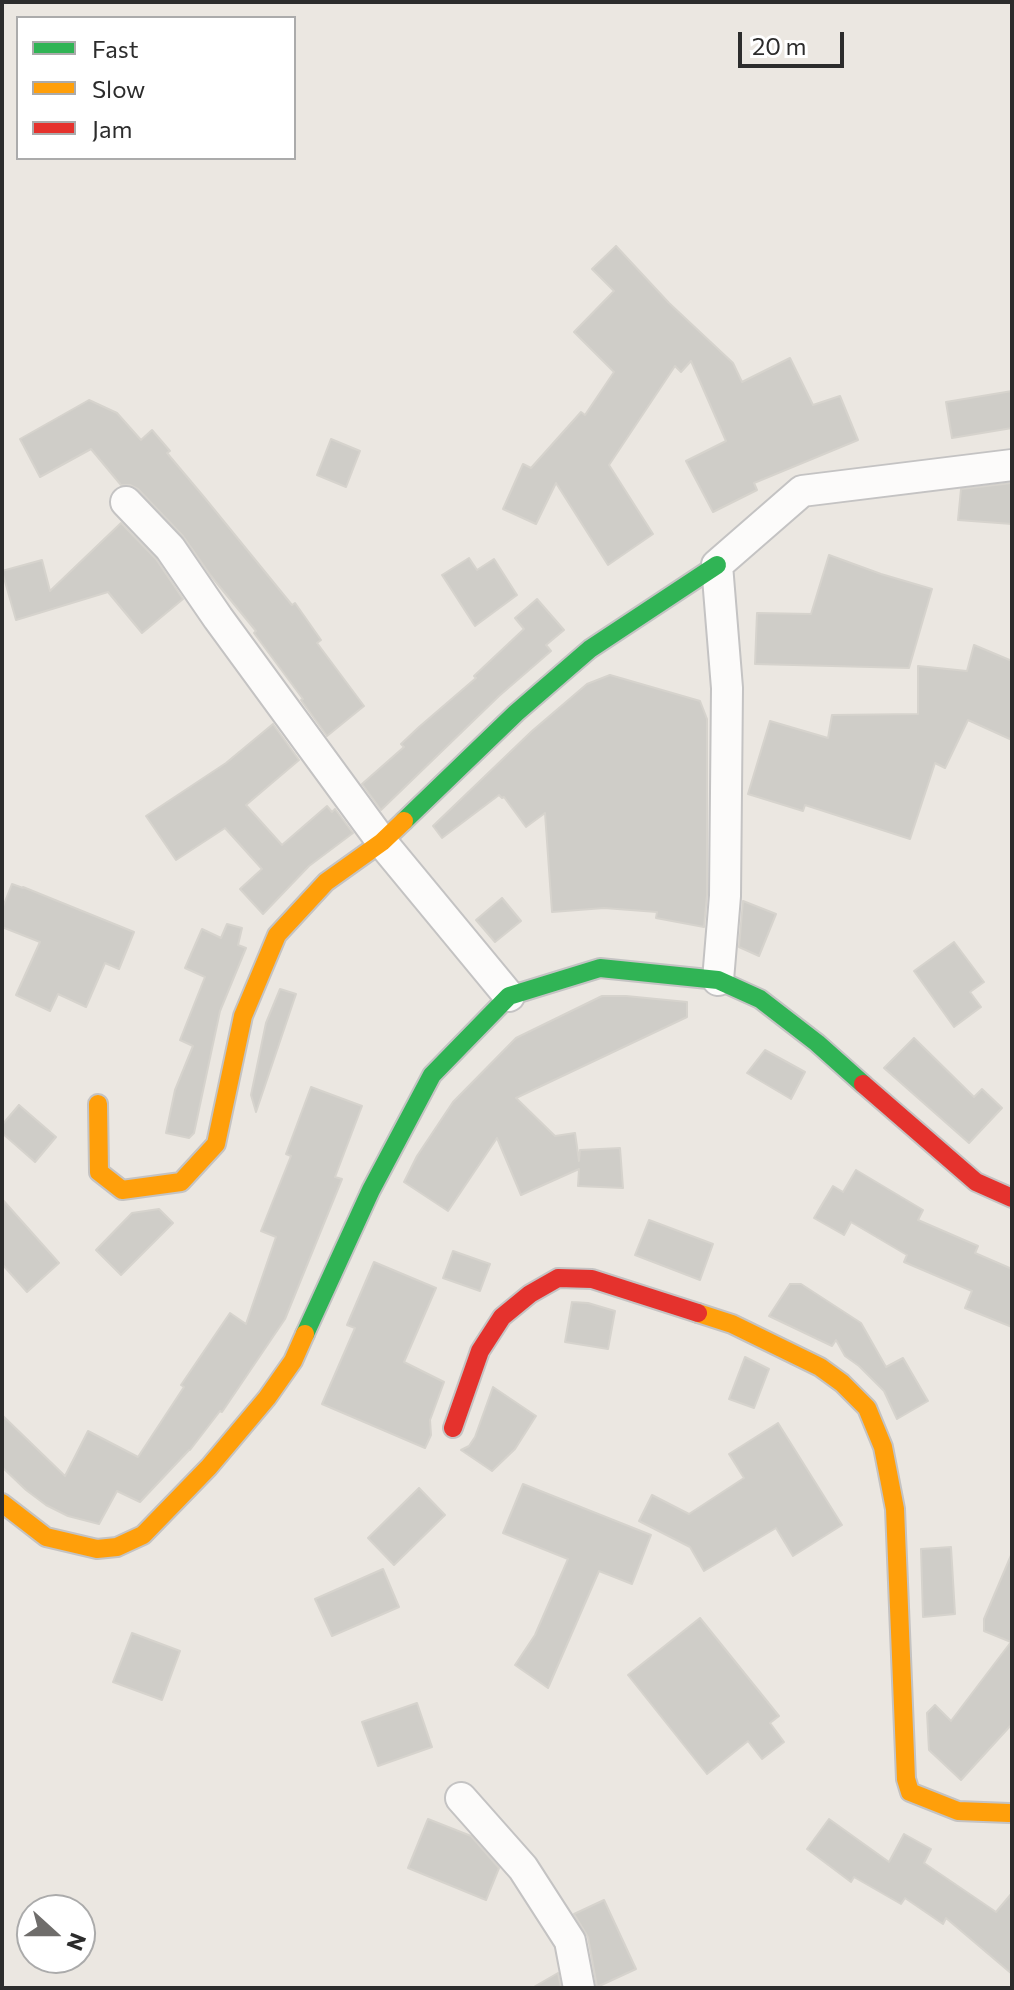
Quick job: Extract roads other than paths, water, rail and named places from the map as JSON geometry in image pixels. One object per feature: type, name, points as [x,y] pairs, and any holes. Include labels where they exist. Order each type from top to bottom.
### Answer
[{"type":"main road","points":[[98,1104],[99,1172],[122,1190],[181,1182],[216,1144],[243,1016],[277,935],[326,882],[382,842],[516,713],[590,649],[717,565]]},
{"type":"main road","points":[[2,1503],[46,1537],[97,1549],[117,1547],[143,1535],[209,1467],[267,1398],[293,1361],[371,1190],[432,1075],[509,996],[600,968],[718,980],[760,999],[817,1043],[976,1182],[1012,1198]]},
{"type":"main road","points":[[453,1428],[480,1351],[502,1317],[530,1294],[558,1278],[592,1279],[732,1324],[820,1367],[842,1383],[867,1408],[883,1447],[895,1509],[906,1779],[910,1792],[958,1811],[1011,1818]]},
{"type":"street","points":[[718,980],[725,896],[727,688],[717,565],[802,491],[1012,465]]},
{"type":"street","points":[[126,502],[170,548],[382,842],[509,996]]},
{"type":"street","points":[[461,1798],[523,1868],[570,1941],[579,1988]]}]
